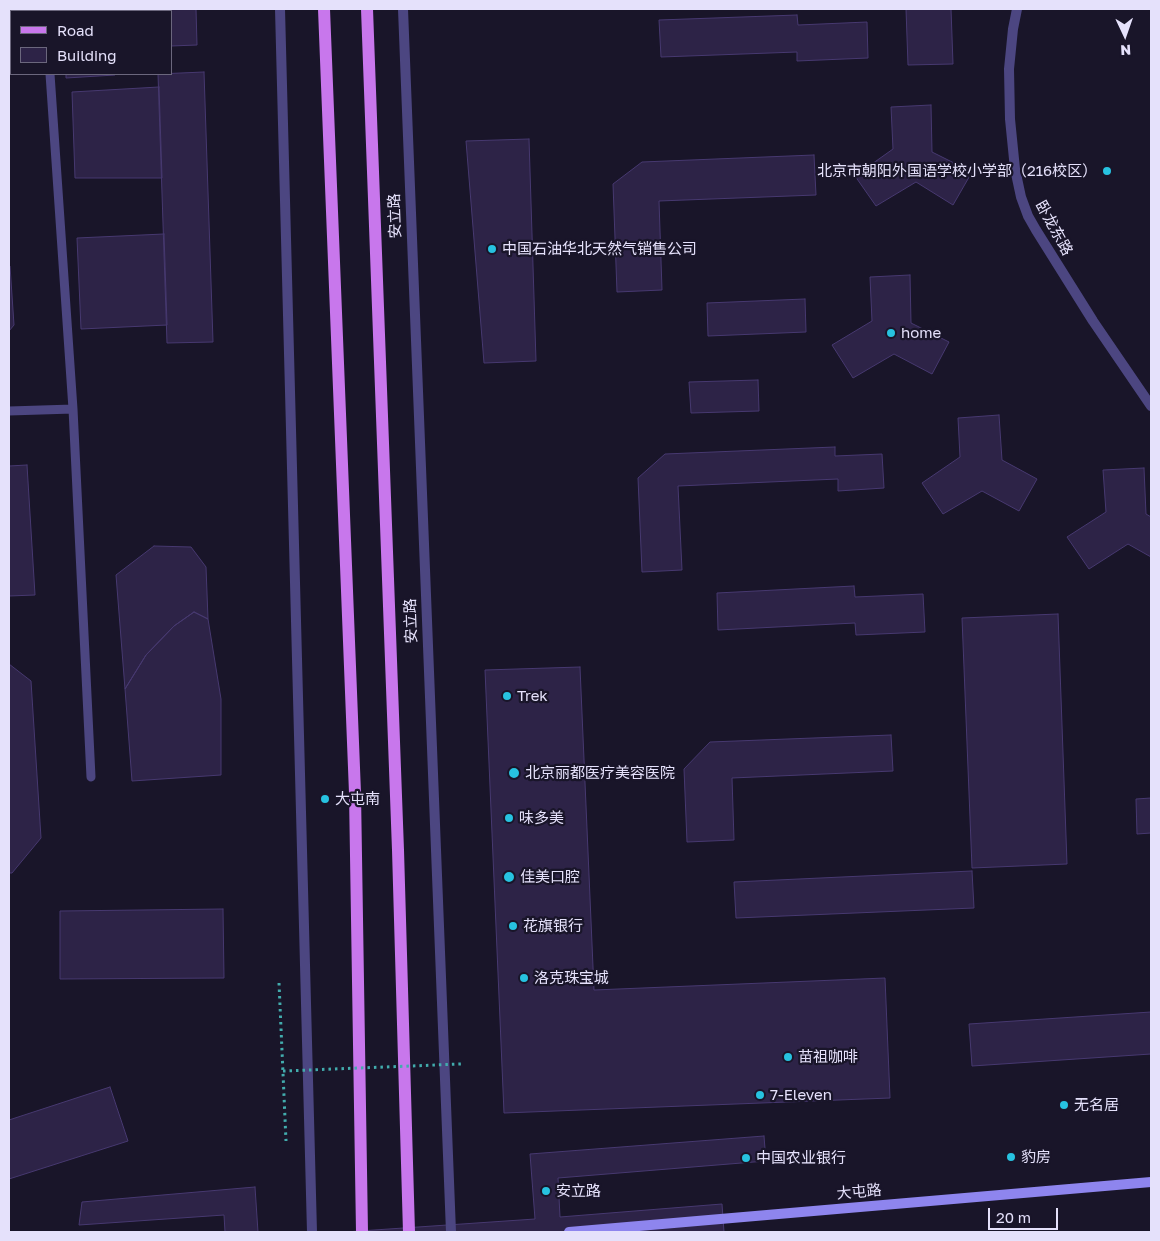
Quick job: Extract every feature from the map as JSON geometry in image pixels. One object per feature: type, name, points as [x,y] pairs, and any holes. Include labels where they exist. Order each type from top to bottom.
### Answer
[{"type":"main road","points":[[324,9],[355,793],[362,1232]]},
{"type":"main road","name":"安立路","points":[[367,9],[398,850],[409,1232]]},
{"type":"main road","name":"大屯路","points":[[570,1232],[1151,1182]]},
{"type":"street","points":[[280,9],[312,1232]]},
{"type":"street","name":"安立路","points":[[403,9],[451,1232]]},
{"type":"street","name":"卧龙东路","points":[[1017,9],[1013,29],[1010,69],[1010,119],[1015,169],[1021,197],[1036,230],[1093,321],[1151,406]]},
{"type":"lane","points":[[50,75],[73,409],[91,777]]},
{"type":"lane","points":[[9,411],[73,409]]},
{"type":"path","points":[[279,983],[286,1141]]},
{"type":"path","points":[[283,1070],[461,1064]]},
{"type":"building","points":[[196,9],[197,45],[172,46],[172,10],[63,10]]},
{"type":"building","points":[[906,9],[951,9],[953,64],[908,65]]},
{"type":"building","points":[[797,15],[798,25],[867,22],[868,58],[797,61],[797,52],[661,57],[659,20]]},
{"type":"building","points":[[204,72],[213,342],[167,343],[158,75],[172,75],[172,73]]},
{"type":"building","points":[[66,75],[115,75],[66,78]]},
{"type":"building","points":[[159,87],[162,178],[75,178],[72,92]]},
{"type":"building","points":[[931,105],[932,152],[972,172],[953,205],[916,182],[876,206],[855,176],[893,149],[891,107]]},
{"type":"building","name":"中国石油华北天然气销售公司","points":[[529,139],[536,361],[484,363],[466,141]]},
{"type":"building","points":[[814,155],[816,195],[659,201],[662,290],[617,292],[613,184],[642,162]]},
{"type":"building","points":[[164,234],[167,325],[81,329],[77,238]]},
{"type":"building","points":[[9,266],[14,325],[9,331]]},
{"type":"building","name":"home","points":[[910,275],[911,323],[949,342],[932,374],[894,354],[853,378],[832,345],[872,321],[870,277]]},
{"type":"building","points":[[805,299],[806,332],[708,336],[707,303]]},
{"type":"building","points":[[758,380],[759,411],[691,413],[689,382]]},
{"type":"building","points":[[999,415],[1002,460],[1037,479],[1019,511],[982,491],[943,514],[922,483],[960,457],[958,418]]},
{"type":"building","points":[[835,447],[835,456],[882,454],[884,488],[838,491],[838,479],[678,486],[682,570],[642,572],[638,478],[665,454]]},
{"type":"building","points":[[27,465],[35,595],[9,596],[9,466]]},
{"type":"building","points":[[1144,468],[1146,514],[1151,517],[1151,557],[1128,544],[1089,569],[1067,537],[1106,512],[1103,470]]},
{"type":"building","points":[[154,546],[191,547],[206,567],[208,619],[194,612],[174,626],[146,655],[125,689],[116,575]]},
{"type":"building","points":[[854,586],[855,597],[923,594],[925,632],[856,635],[855,623],[718,630],[717,593]]},
{"type":"building","points":[[194,612],[208,619],[221,699],[221,775],[132,781],[125,689],[146,655],[174,626]]},
{"type":"building","points":[[1058,614],[1067,864],[972,868],[962,618]]},
{"type":"building","points":[[9,664],[31,681],[41,838],[12,873],[9,873]]},
{"type":"building","points":[[580,667],[594,990],[885,978],[890,1098],[504,1113],[485,670]]},
{"type":"building","points":[[891,735],[893,771],[732,778],[734,840],[687,842],[684,769],[710,742]]},
{"type":"building","points":[[1151,798],[1151,833],[1137,834],[1136,799]]},
{"type":"building","points":[[972,871],[974,908],[736,918],[734,882]]},
{"type":"building","points":[[223,909],[224,978],[60,979],[60,911]]},
{"type":"building","points":[[1151,1012],[1151,1054],[972,1066],[969,1024]]},
{"type":"building","points":[[110,1087],[128,1141],[9,1179],[9,1120]]},
{"type":"building","name":"安立路","points":[[764,1136],[766,1161],[558,1178],[560,1217],[722,1204],[724,1232],[345,1232],[535,1219],[530,1154]]},
{"type":"building","points":[[255,1187],[258,1232],[225,1232],[224,1215],[79,1225],[82,1202]]},
{"type":"place","name":"北京市朝阳外国语学校小学部（216校区）","points":[[1107,171]]},
{"type":"place","name":"中国石油华北天然气销售公司","points":[[492,249]]},
{"type":"place","name":"home","points":[[891,333]]},
{"type":"place","name":"Trek","points":[[507,696]]},
{"type":"place","name":"北京丽都医疗美容医院","points":[[514,773]]},
{"type":"place","name":"大屯南","points":[[325,799]]},
{"type":"place","name":"味多美","points":[[509,818]]},
{"type":"place","name":"佳美口腔","points":[[509,877]]},
{"type":"place","name":"花旗银行","points":[[513,926]]},
{"type":"place","name":"洛克珠宝城","points":[[524,978]]},
{"type":"place","name":"苗祖咖啡","points":[[788,1057]]},
{"type":"place","name":"7-Eleven","points":[[760,1095]]},
{"type":"place","name":"无名居","points":[[1064,1105]]},
{"type":"place","name":"豹房","points":[[1011,1157]]},
{"type":"place","name":"中国农业银行","points":[[746,1158]]},
{"type":"place","name":"安立路","points":[[546,1191]]}]
